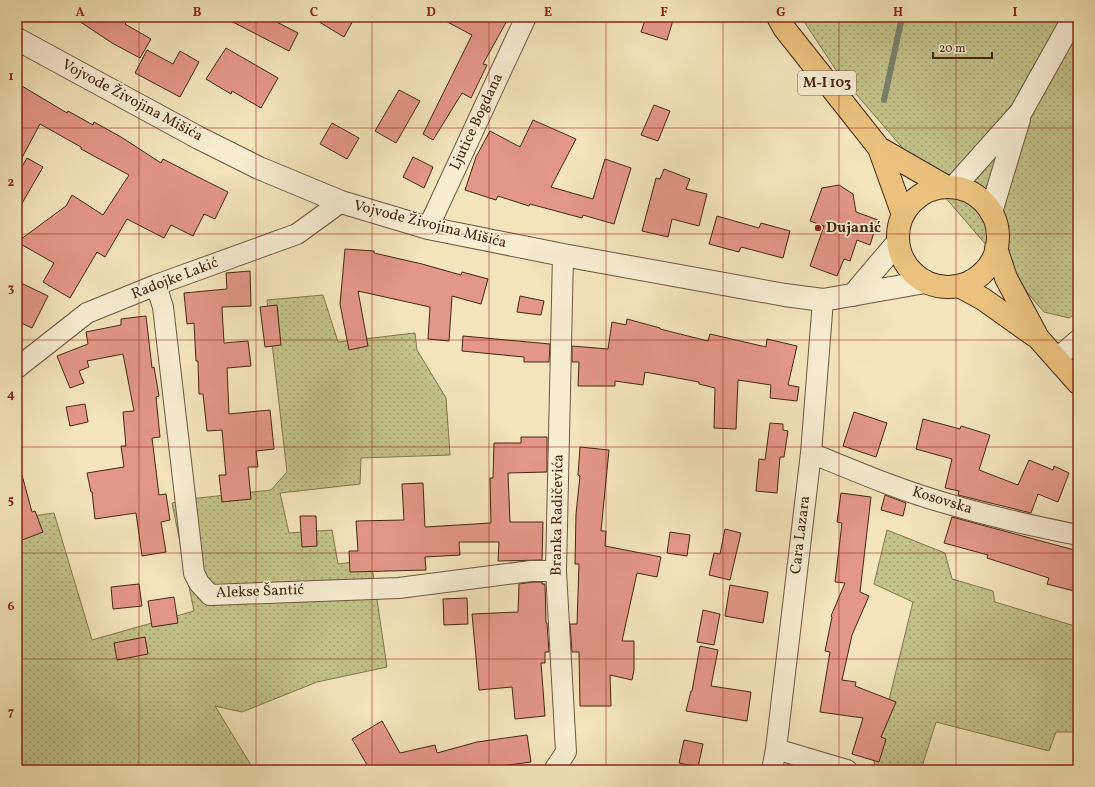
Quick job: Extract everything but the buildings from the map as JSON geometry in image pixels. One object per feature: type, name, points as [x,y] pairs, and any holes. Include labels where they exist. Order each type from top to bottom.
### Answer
[{"type":"main road","name":"M-I 103","points":[[778,17],[784,28],[879,148],[903,215]]},
{"type":"main road","name":"M-I 103","points":[[879,148],[950,187],[969,191],[982,200],[991,212],[996,223],[998,236],[996,248],[989,265],[976,278],[959,286],[945,287],[925,282],[908,268],[901,256],[898,242],[898,228],[903,215],[910,204],[920,195],[932,189],[950,187]]},
{"type":"main road","name":"M-I 103","points":[[996,248],[1006,278],[1038,338],[1078,382]]},
{"type":"main road","name":"M-I 103","points":[[959,286],[983,299],[1038,338]]},
{"type":"street","name":"Ljutice Bogdana","points":[[428,228],[526,17]]},
{"type":"street","points":[[991,212],[1021,112],[1074,17]]},
{"type":"street","name":"Vojvode Živojina Mišića","points":[[17,39],[199,138],[259,168],[341,202],[428,228],[563,255],[784,295],[823,300],[925,282]]},
{"type":"street","points":[[950,187],[1021,112]]},
{"type":"street","name":"Radojke Lakić","points":[[17,368],[87,313],[156,285],[298,234],[341,202]]},
{"type":"street","points":[[853,295],[898,242]]},
{"type":"street","name":"Branka Radičevića","points":[[554,770],[566,752],[556,571],[563,255]]},
{"type":"street","name":"Alekse Šantić","points":[[156,285],[162,307],[194,573],[199,583],[210,595],[399,588],[531,571],[556,571]]},
{"type":"street","name":"Cara Lazara","points":[[772,770],[776,749],[811,453],[823,300]]},
{"type":"street","points":[[1056,359],[1078,340]]},
{"type":"street","name":"Kosovska","points":[[811,453],[878,480],[944,503],[1029,525],[1078,535]]},
{"type":"street","points":[[776,749],[847,770]]},
{"type":"green space","points":[[801,17],[1078,17],[1078,312],[1069,318],[1044,312],[838,73]]},
{"type":"green space","points":[[323,295],[338,342],[415,333],[417,350],[446,398],[450,455],[361,458],[360,484],[280,493],[289,533],[332,530],[338,564],[368,560],[373,573],[387,667],[317,682],[242,712],[215,706],[254,770],[17,770],[17,518],[54,513],[92,640],[194,611],[172,503],[190,499],[271,490],[287,472],[267,300]]},
{"type":"green space","points":[[887,530],[945,553],[952,579],[993,591],[995,602],[1078,627],[1078,732],[1056,732],[1049,751],[936,722],[921,770],[875,770],[874,761],[913,602],[874,584]]},
{"type":"waterway","points":[[884,100],[902,17]]},
{"type":"place","name":"Dujanić","points":[[818,228]]}]
